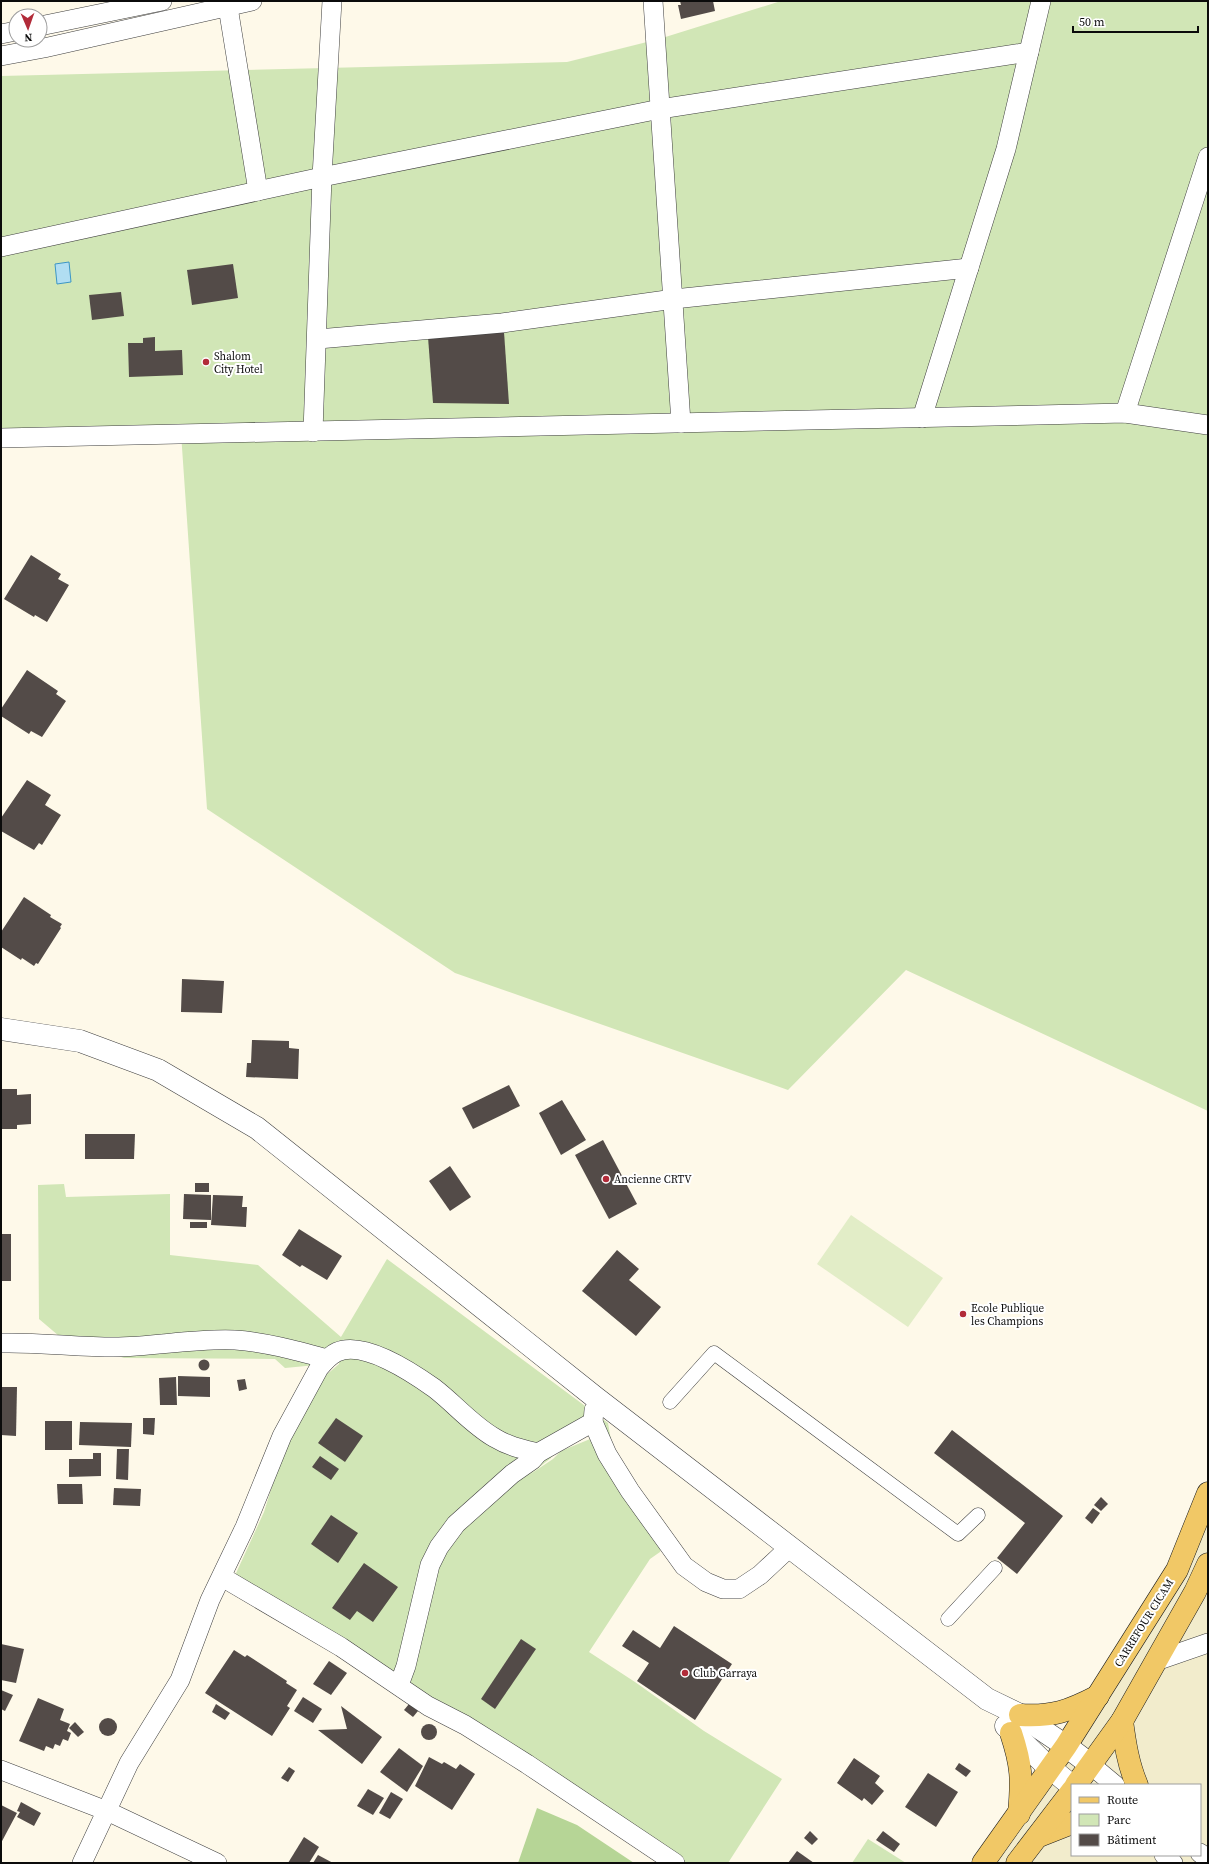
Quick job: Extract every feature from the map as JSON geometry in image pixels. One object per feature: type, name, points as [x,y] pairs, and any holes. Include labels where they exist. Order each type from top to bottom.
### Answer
[{"type":"main road","name":"CARREFOUR CICAM","points":[[983,1863],[1051,1769],[1177,1570],[1208,1492]]},
{"type":"main road","points":[[1077,1784],[1122,1721],[1195,1592],[1208,1564]]},
{"type":"main road","points":[[1019,1814],[1022,1772],[1016,1724],[1040,1716],[1061,1713],[1098,1696]]},
{"type":"main road","points":[[1122,1721],[1126,1750],[1130,1767],[1137,1784]]},
{"type":"main road","points":[[1017,1863],[1071,1792]]},
{"type":"main road","points":[[1038,1836],[1071,1823]]},
{"type":"street","points":[[48,24],[162,1]]},
{"type":"street","points":[[1,56],[44,48],[252,1]]},
{"type":"street","points":[[313,432],[318,339],[322,177],[332,1]]},
{"type":"street","points":[[653,1],[674,299],[681,423]]},
{"type":"street","points":[[922,418],[1006,149],[1041,1]]},
{"type":"street","points":[[228,7],[258,191]]},
{"type":"street","points":[[1,247],[322,177],[660,109],[1029,52]]},
{"type":"street","points":[[1124,413],[1208,157]]},
{"type":"street","points":[[318,339],[502,323],[674,299],[969,268]]},
{"type":"street","points":[[1,438],[1124,413],[1208,425]]},
{"type":"street","points":[[1,1030],[80,1041],[158,1070],[257,1128],[596,1398],[987,1699],[1016,1724],[1051,1769],[1071,1785]]},
{"type":"street","points":[[1,1343],[114,1347],[162,1345],[196,1341],[236,1340],[269,1345],[327,1359]]},
{"type":"street","points":[[82,1863],[129,1763],[180,1680],[210,1600],[222,1578],[290,1420],[319,1368],[327,1359],[338,1352],[356,1350],[382,1358],[406,1370],[434,1388],[477,1427],[495,1438],[512,1447],[538,1453]]},
{"type":"street","points":[[670,1402],[714,1353],[958,1534],[978,1515]]},
{"type":"street","points":[[596,1398],[593,1422],[607,1454],[630,1491],[684,1566],[706,1582],[723,1588],[739,1589],[760,1575],[790,1547]]},
{"type":"street","points":[[398,1685],[406,1666],[430,1565],[439,1547],[456,1524],[512,1474],[532,1460],[538,1453],[593,1422]]},
{"type":"street","points":[[948,1619],[995,1568]]},
{"type":"street","points":[[222,1578],[341,1647],[428,1706],[465,1725],[527,1764],[675,1863]]},
{"type":"street","points":[[1156,1661],[1208,1643]]},
{"type":"street","points":[[1016,1724],[1066,1746],[1114,1784]]},
{"type":"street","points":[[1,1770],[107,1811],[217,1863]]},
{"type":"street","points":[[1165,1856],[1173,1863]]},
{"type":"shaded area","points":[[1208,1509],[1208,1863],[984,1863]]},
{"type":"green space","points":[[781,1],[1208,1],[1208,1111],[906,970],[788,1090],[455,973],[207,809],[181,433],[1,431],[1,76],[567,62],[659,39]]},
{"type":"green space","points":[[64,1184],[66,1197],[170,1194],[170,1255],[258,1265],[341,1337],[387,1259],[608,1423],[611,1440],[594,1434],[558,1445],[551,1458],[529,1475],[553,1459],[561,1451],[595,1437],[662,1541],[660,1552],[650,1559],[589,1652],[635,1682],[704,1731],[782,1779],[728,1863],[659,1863],[621,1836],[522,1772],[428,1706],[232,1582],[264,1512],[287,1438],[325,1376],[339,1364],[340,1350],[337,1363],[285,1368],[275,1359],[124,1358],[59,1336],[39,1319],[38,1185]]},
{"type":"green space","points":[[851,1215],[943,1278],[908,1327],[817,1264]]},
{"type":"green space","points":[[537,1808],[577,1825],[634,1863],[518,1863]]},
{"type":"green space","points":[[868,1839],[906,1863],[852,1863]]},
{"type":"water","points":[[69,262],[71,282],[57,284],[55,264]]},
{"type":"building","points":[[680,1],[713,1],[715,11],[681,19],[678,5],[681,5]]},
{"type":"building","points":[[233,264],[238,298],[192,305],[187,270]]},
{"type":"building","points":[[121,292],[124,316],[92,320],[89,295]]},
{"type":"building","points":[[504,332],[509,404],[433,403],[428,337]]},
{"type":"building","points":[[155,337],[155,351],[182,350],[183,375],[129,377],[128,343],[143,343],[143,338]]},
{"type":"building","points":[[31,555],[61,574],[58,579],[69,585],[47,622],[35,615],[34,617],[4,599]]},
{"type":"building","points":[[27,670],[58,691],[56,694],[66,701],[42,737],[31,731],[29,734],[1,716],[1,709]]},
{"type":"building","points":[[27,780],[51,795],[45,805],[61,815],[42,845],[39,843],[34,850],[1,831],[1,818]]},
{"type":"building","points":[[24,897],[51,915],[50,917],[62,924],[60,927],[61,928],[38,964],[36,963],[34,966],[22,958],[21,960],[1,947],[1,932]]},
{"type":"building","points":[[182,979],[224,981],[222,1013],[181,1012]]},
{"type":"building","points":[[252,1040],[289,1041],[289,1048],[299,1049],[298,1079],[246,1077],[247,1063],[251,1063]]},
{"type":"building","points":[[509,1085],[520,1106],[473,1129],[462,1108]]},
{"type":"building","points":[[1,1089],[17,1089],[17,1095],[31,1094],[31,1124],[17,1125],[17,1129],[1,1129]]},
{"type":"building","points":[[562,1100],[586,1140],[561,1155],[539,1113]]},
{"type":"building","points":[[85,1134],[135,1134],[134,1159],[85,1159]]},
{"type":"building","name":"Ancienne CRTV","points":[[603,1140],[637,1204],[609,1219],[575,1155]]},
{"type":"building","points":[[450,1166],[471,1197],[450,1211],[429,1181]]},
{"type":"building","points":[[195,1183],[209,1183],[209,1192],[195,1192]]},
{"type":"building","points":[[184,1194],[211,1195],[211,1220],[183,1219]]},
{"type":"building","points":[[213,1195],[243,1196],[242,1207],[247,1207],[246,1227],[211,1225]]},
{"type":"building","points":[[190,1222],[207,1222],[207,1228],[190,1228]]},
{"type":"building","points":[[299,1229],[342,1256],[327,1280],[302,1265],[300,1267],[282,1255]]},
{"type":"building","points":[[1,1234],[11,1234],[11,1281],[1,1281]]},
{"type":"building","points":[[617,1250],[639,1269],[629,1280],[661,1307],[636,1336],[582,1291]]},
{"type":"building","points":[[202,1360],[206,1360],[208,1361],[208,1369],[202,1370],[199,1367],[199,1363]]},
{"type":"building","points":[[178,1376],[210,1377],[210,1397],[178,1396]]},
{"type":"building","points":[[176,1377],[177,1405],[160,1405],[159,1378]]},
{"type":"building","points":[[245,1379],[247,1389],[239,1391],[237,1380]]},
{"type":"building","points":[[1,1387],[17,1387],[16,1436],[1,1435]]},
{"type":"building","points":[[143,1418],[155,1418],[154,1435],[143,1434]]},
{"type":"building","points":[[336,1418],[363,1436],[345,1462],[318,1443]]},
{"type":"building","points":[[45,1421],[72,1421],[72,1450],[45,1450]]},
{"type":"building","points":[[80,1422],[132,1423],[131,1447],[79,1445]]},
{"type":"building","points":[[952,1430],[1063,1516],[1017,1574],[997,1558],[1025,1523],[934,1453]]},
{"type":"building","points":[[117,1449],[129,1449],[128,1480],[116,1479]]},
{"type":"building","points":[[93,1453],[101,1453],[101,1476],[69,1477],[69,1459],[93,1459]]},
{"type":"building","points":[[320,1456],[339,1469],[331,1480],[312,1467]]},
{"type":"building","points":[[57,1484],[82,1484],[83,1504],[58,1504]]},
{"type":"building","points":[[114,1488],[141,1489],[140,1506],[113,1505]]},
{"type":"building","points":[[1101,1497],[1108,1504],[1101,1511],[1094,1505]]},
{"type":"building","points":[[1093,1508],[1100,1513],[1092,1524],[1085,1518]]},
{"type":"building","points":[[331,1515],[358,1533],[338,1563],[311,1544]]},
{"type":"building","points":[[364,1563],[398,1587],[373,1622],[357,1611],[350,1620],[332,1608]]},
{"type":"building","name":"Club Garraya","points":[[674,1626],[732,1664],[695,1720],[637,1681],[649,1663],[622,1646],[633,1630],[660,1648]]},
{"type":"building","points":[[521,1639],[536,1649],[495,1709],[481,1699]]},
{"type":"building","points":[[1,1644],[24,1649],[16,1683],[1,1680]]},
{"type":"building","points":[[234,1650],[245,1657],[247,1655],[287,1681],[286,1683],[297,1690],[287,1706],[290,1708],[272,1736],[205,1693]]},
{"type":"building","points":[[329,1661],[347,1673],[331,1695],[313,1684]]},
{"type":"building","points":[[1,1690],[13,1695],[5,1711],[1,1709]]},
{"type":"building","points":[[303,1697],[322,1709],[313,1723],[294,1711]]},
{"type":"building","points":[[38,1698],[64,1709],[60,1720],[70,1724],[67,1731],[71,1733],[68,1741],[63,1739],[60,1746],[55,1744],[53,1749],[46,1746],[44,1751],[19,1741]]},
{"type":"building","points":[[216,1704],[230,1713],[225,1720],[212,1712]]},
{"type":"building","points":[[409,1704],[418,1711],[413,1717],[404,1710]]},
{"type":"building","points":[[341,1706],[382,1737],[362,1764],[318,1730],[347,1729]]},
{"type":"building","points":[[108,1718],[114,1721],[117,1727],[114,1733],[108,1736],[102,1733],[99,1727],[102,1721]]},
{"type":"building","points":[[75,1722],[84,1732],[78,1737],[69,1728]]},
{"type":"building","points":[[426,1724],[432,1724],[437,1729],[435,1738],[432,1740],[426,1740],[421,1735],[421,1729]]},
{"type":"building","points":[[399,1748],[423,1766],[407,1792],[380,1772]]},
{"type":"building","points":[[429,1757],[442,1764],[444,1762],[456,1769],[460,1764],[475,1774],[452,1810],[415,1786]]},
{"type":"building","points":[[854,1758],[880,1776],[875,1783],[884,1791],[872,1805],[864,1798],[862,1801],[837,1783]]},
{"type":"building","points":[[959,1763],[971,1771],[966,1777],[955,1769]]},
{"type":"building","points":[[289,1767],[295,1771],[288,1782],[281,1778]]},
{"type":"building","points":[[928,1773],[958,1792],[936,1827],[905,1807]]},
{"type":"building","points":[[368,1789],[384,1798],[373,1815],[357,1806]]},
{"type":"building","points":[[391,1792],[403,1799],[390,1819],[379,1813]]},
{"type":"building","points":[[21,1802],[41,1813],[34,1826],[17,1817],[20,1812],[17,1811]]},
{"type":"building","points":[[1,1805],[17,1813],[1,1843]]},
{"type":"building","points":[[810,1831],[818,1839],[812,1845],[804,1838]]},
{"type":"building","points":[[883,1831],[900,1844],[894,1852],[876,1840]]},
{"type":"building","points":[[304,1837],[319,1847],[309,1863],[288,1863]]},
{"type":"building","points":[[797,1851],[814,1863],[788,1863]]},
{"type":"building","points":[[318,1855],[333,1863],[313,1863]]},
{"type":"place","name":"Shalom City Hotel","points":[[206,362]]},
{"type":"place","name":"Ancienne CRTV","points":[[606,1179]]},
{"type":"place","name":"Ecole Publique les Champions","points":[[963,1314]]},
{"type":"place","name":"Club Garraya","points":[[685,1673]]}]
